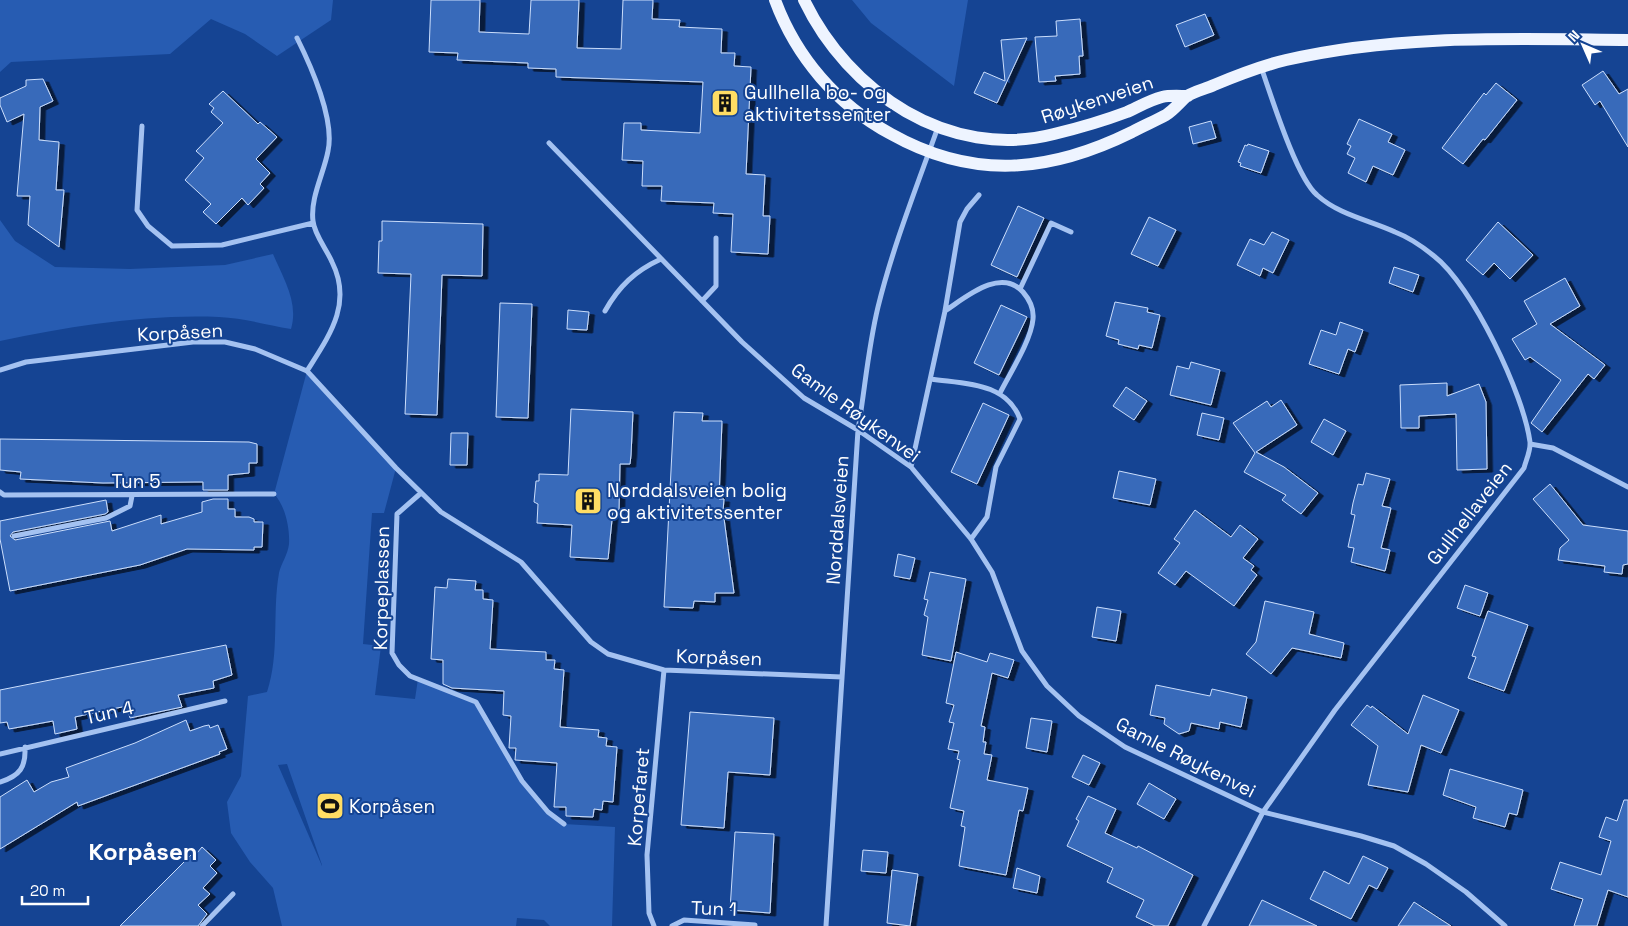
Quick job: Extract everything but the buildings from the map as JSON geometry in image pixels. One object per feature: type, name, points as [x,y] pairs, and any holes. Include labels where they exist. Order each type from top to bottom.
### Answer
[{"type":"main road","name":"Røykenveien","points":[[775,0],[800,52],[838,95],[877,127],[929,152],[990,167],[1026,166],[1057,161],[1110,142],[1167,114],[1188,96],[1261,66],[1315,54],[1404,43],[1450,40],[1628,40]]},
{"type":"main road","name":"Røykenveien","points":[[804,0],[821,33],[853,72],[896,106],[910,115],[938,127],[991,139],[1036,138],[1083,127],[1163,96],[1188,96]]},
{"type":"street","points":[[297,38],[310,64],[326,111],[329,148],[313,204],[313,223],[340,278],[339,310],[333,329],[307,371]]},
{"type":"street","name":"Gullhellaveien","points":[[1204,926],[1263,812],[1335,710],[1524,468],[1530,444],[1524,414],[1511,380],[1481,317],[1461,284],[1435,256],[1396,232],[1348,214],[1316,194],[1304,178],[1283,130],[1261,66]]},
{"type":"street","points":[[142,126],[137,210],[148,226],[172,246],[222,244],[313,223]]},
{"type":"street","name":"Norddalsveien","points":[[826,926],[858,430],[866,365],[878,306],[910,201],[938,127]]},
{"type":"street","name":"Gamle Røykenvei","points":[[549,143],[742,342],[804,398],[858,430],[911,467],[971,540],[992,572],[1022,651],[1046,686],[1079,716],[1125,747],[1263,812],[1394,846],[1426,864],[1466,892],[1505,926]]},
{"type":"street","points":[[911,467],[945,311],[960,222],[978,194]]},
{"type":"street","points":[[1020,289],[1051,223],[1071,232]]},
{"type":"street","points":[[702,301],[716,286],[716,238]]},
{"type":"street","points":[[604,311],[618,289],[629,278],[661,258]]},
{"type":"street","points":[[945,311],[983,286],[1004,282],[1020,289],[1030,299],[1033,319],[1027,339],[1000,392]]},
{"type":"street","name":"Korpåsen","points":[[0,370],[26,362],[193,342],[225,342],[255,349],[307,371],[441,512],[522,562],[591,642],[608,654],[664,670],[842,677]]},
{"type":"street","points":[[931,379],[986,387],[1000,392],[1015,406],[1020,419],[996,467],[987,517],[971,540]]},
{"type":"street","points":[[1530,444],[1552,448],[1628,488]]},
{"type":"street","name":"Tun 5","points":[[0,492],[4,495],[132,496],[274,494]]},
{"type":"street","name":"Korpeplassen","points":[[421,493],[397,514],[392,653],[399,665],[410,676],[476,702],[522,781],[548,812],[564,824]]},
{"type":"street","points":[[14,536],[106,518],[130,506],[132,496]]},
{"type":"street","name":"Korpefaret","points":[[654,926],[649,913],[647,854],[664,670]]},
{"type":"street","name":"Tun 4","points":[[0,754],[225,701]]},
{"type":"street","points":[[0,782],[12,778],[20,772],[26,761],[25,747]]},
{"type":"street","points":[[202,926],[233,894]]},
{"type":"street","name":"Tun 1","points":[[672,926],[684,920],[755,925]]},
{"type":"shaded area","points":[[0,0],[333,0],[331,20],[277,56],[245,34],[211,19],[170,54],[11,62],[0,72]]},
{"type":"shaded area","points":[[852,0],[968,0],[954,86],[871,23]]},
{"type":"shaded area","points":[[0,220],[15,241],[55,267],[130,269],[225,265],[273,254],[289,290],[293,309],[291,329],[228,318],[164,317],[81,326],[0,341]]},
{"type":"shaded area","points":[[307,371],[396,468],[384,513],[372,513],[363,644],[381,646],[375,695],[415,699],[418,679],[476,702],[522,781],[548,812],[564,824],[615,827],[612,926],[550,926],[544,920],[517,918],[516,926],[282,926],[273,888],[250,862],[231,833],[227,802],[241,776],[248,696],[267,692],[271,677],[275,648],[277,588],[279,573],[288,548],[289,538],[284,510],[274,494]],"holes":[[[287,764],[322,866],[278,765]]]},
{"type":"place","name":"Gullhella bo- og aktivitetssenter","points":[[725,103]]},
{"type":"place","name":"Norddalsveien bolig og aktivitetssenter","points":[[588,501]]},
{"type":"place","name":"Korpåsen","points":[[330,806]]},
{"type":"district","name":"Korpåsen","points":[[143,852]]}]
